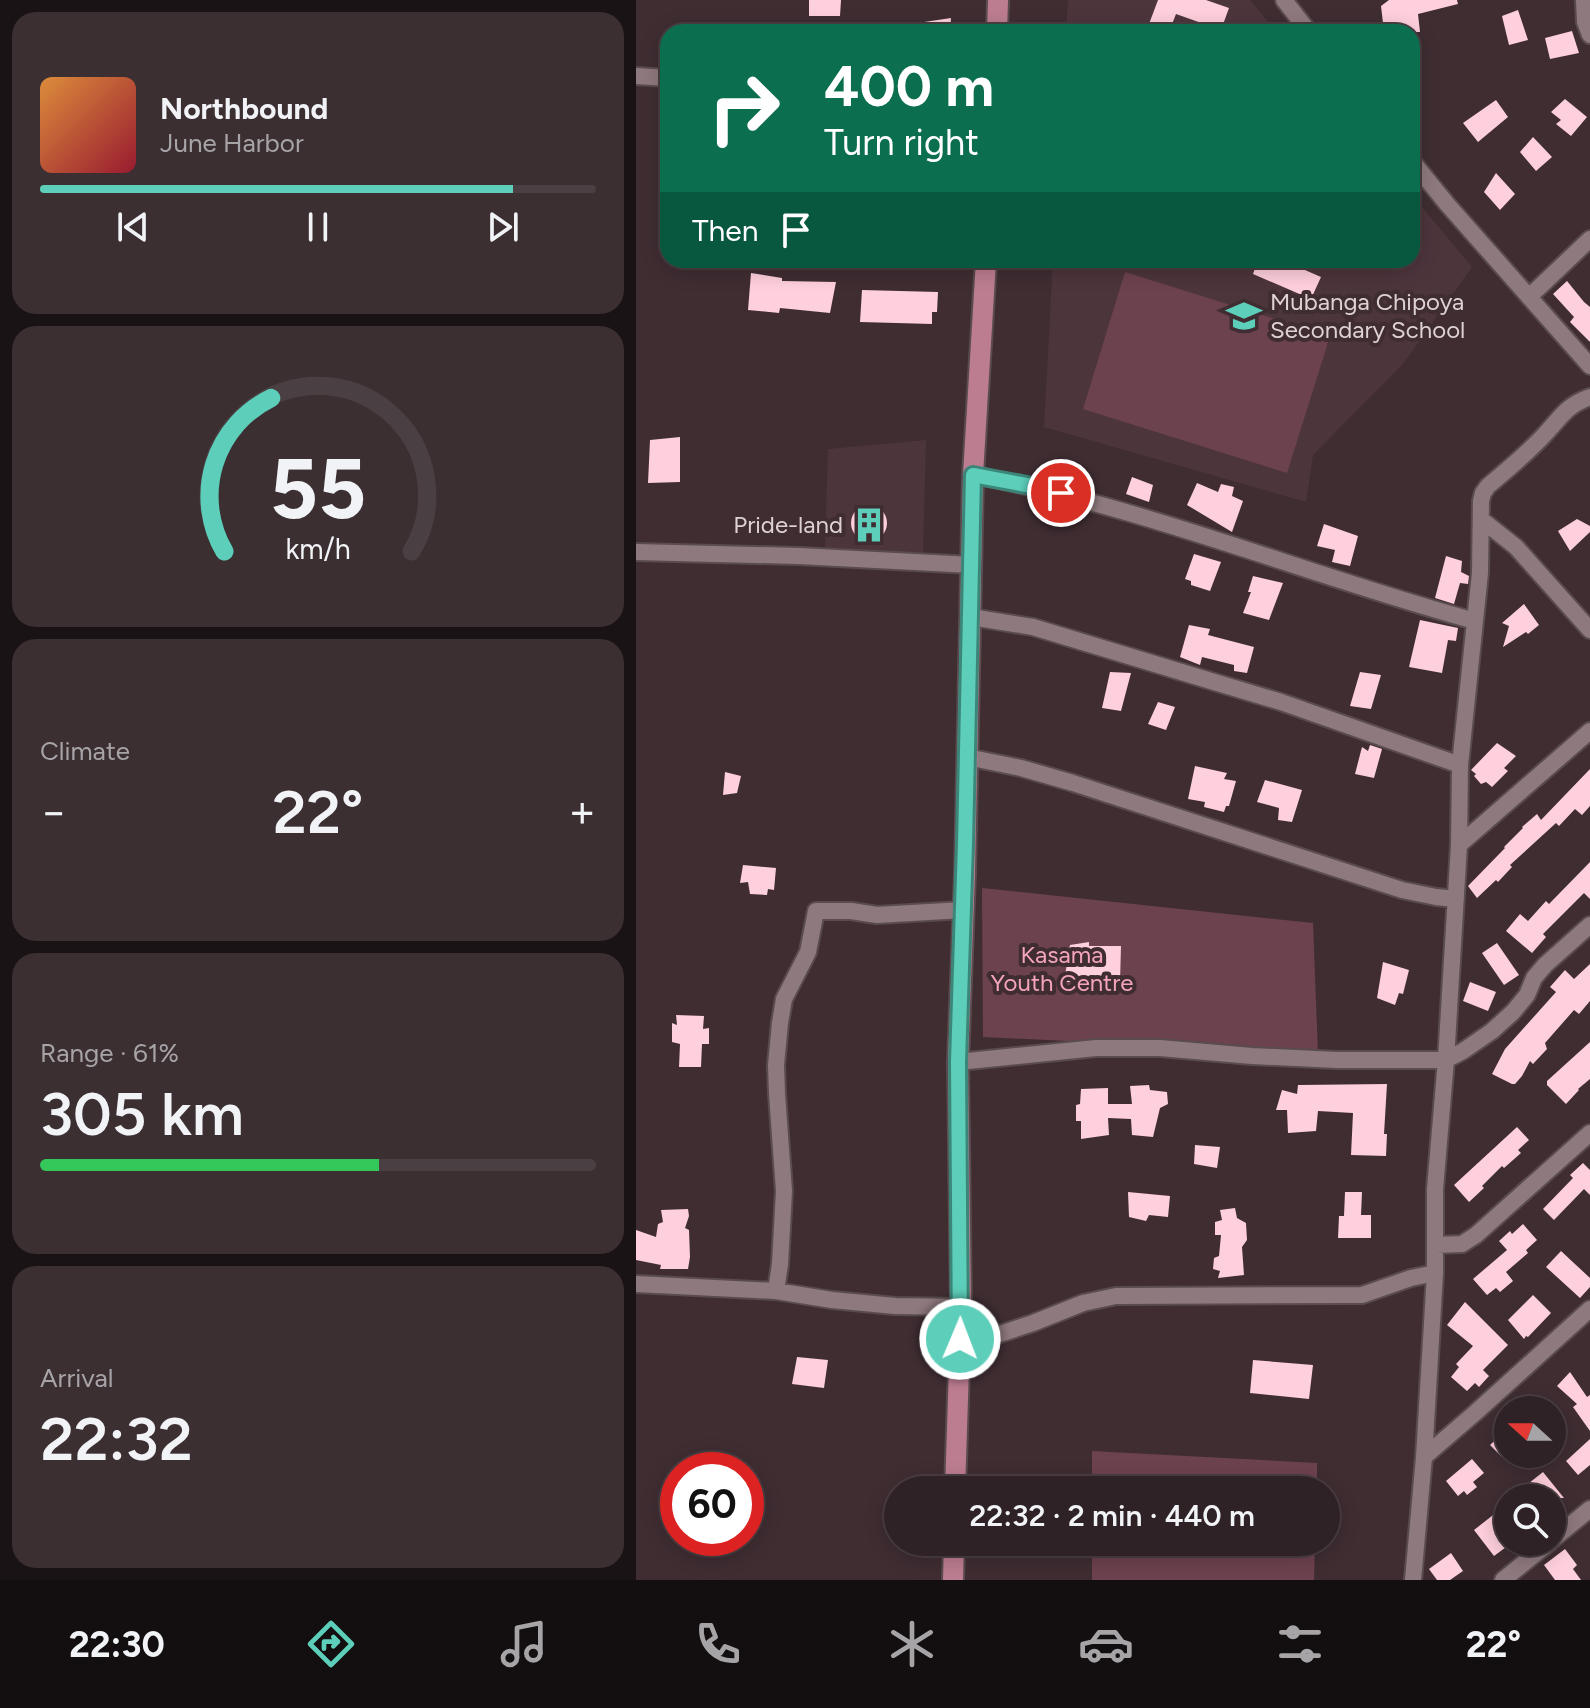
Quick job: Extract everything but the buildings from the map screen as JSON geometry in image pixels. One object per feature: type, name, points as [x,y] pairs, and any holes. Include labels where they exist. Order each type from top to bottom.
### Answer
[{"type":"main road","points":[[997,24],[998,0]]},
{"type":"main road","points":[[955,1476],[961,1307],[958,1062],[973,475],[986,268]]},
{"type":"main road","points":[[953,1580],[954,1556]]},
{"type":"street","points":[[1584,0],[1585,22],[1590,35]]},
{"type":"street","points":[[1286,1],[1303,24]]},
{"type":"street","points":[[636,76],[660,78]]},
{"type":"street","points":[[1420,170],[1590,366]]},
{"type":"street","points":[[1529,297],[1590,239]]},
{"type":"street","points":[[1413,1580],[1435,1273],[1435,1189],[1456,899],[1460,765],[1480,573],[1481,501],[1488,486],[1547,432],[1560,415],[1578,401],[1590,397]]},
{"type":"street","points":[[973,475],[1032,486],[1119,509],[1345,584],[1475,621]]},
{"type":"street","points":[[1482,520],[1516,547],[1590,630]]},
{"type":"street","points":[[636,552],[972,565]]},
{"type":"street","points":[[971,617],[1033,627],[1196,676],[1281,702],[1460,765]]},
{"type":"street","points":[[1459,845],[1590,731]]},
{"type":"street","points":[[967,757],[1073,783],[1402,890],[1456,899]]},
{"type":"street","points":[[776,1291],[784,1191],[776,1065],[780,1023],[784,999],[808,952],[816,911],[877,915],[963,910]]},
{"type":"street","points":[[958,1062],[1096,1048],[1160,1048],[1337,1060],[1446,1060],[1492,1031],[1513,1012],[1545,965],[1590,925]]},
{"type":"street","points":[[1435,1245],[1462,1244],[1476,1235],[1590,1133]]},
{"type":"street","points":[[960,1339],[1000,1334],[1083,1303],[1116,1296],[1362,1295],[1435,1273]]},
{"type":"street","points":[[636,1284],[776,1291],[895,1306],[961,1307]]},
{"type":"street","points":[[1424,1457],[1590,1309]]},
{"type":"street","points":[[1566,1529],[1590,1509]]},
{"type":"street","points":[[1503,1580],[1533,1556]]},
{"type":"shaded area","points":[[1068,0],[1250,0],[1270,24],[1066,24]]},
{"type":"shaded area","name":"Mubanga Chipoya Secondary School","points":[[1420,205],[1472,267],[1403,364],[1313,455],[1306,502],[1044,427],[1053,268],[1420,268]]},
{"type":"shaded area","points":[[926,440],[923,555],[825,549],[828,449]]},
{"type":"green space","points":[[1125,272],[1330,336],[1287,473],[1083,409]]},
{"type":"green space","name":"Kasama Youth Centre","points":[[982,888],[1313,923],[1318,1053],[983,1037]]},
{"type":"green space","points":[[1092,1451],[1317,1463],[1317,1476],[1092,1476]]},
{"type":"green space","points":[[1092,1556],[1315,1556],[1314,1580],[1092,1580]]},
{"type":"place","name":"Mubanga Chipoya Secondary School","points":[[1244,316]]},
{"type":"place","name":"Pride-land","points":[[869,525]]},
{"type":"route","points":[[960,1339],[958,1062],[973,475],[1061,493]]}]
